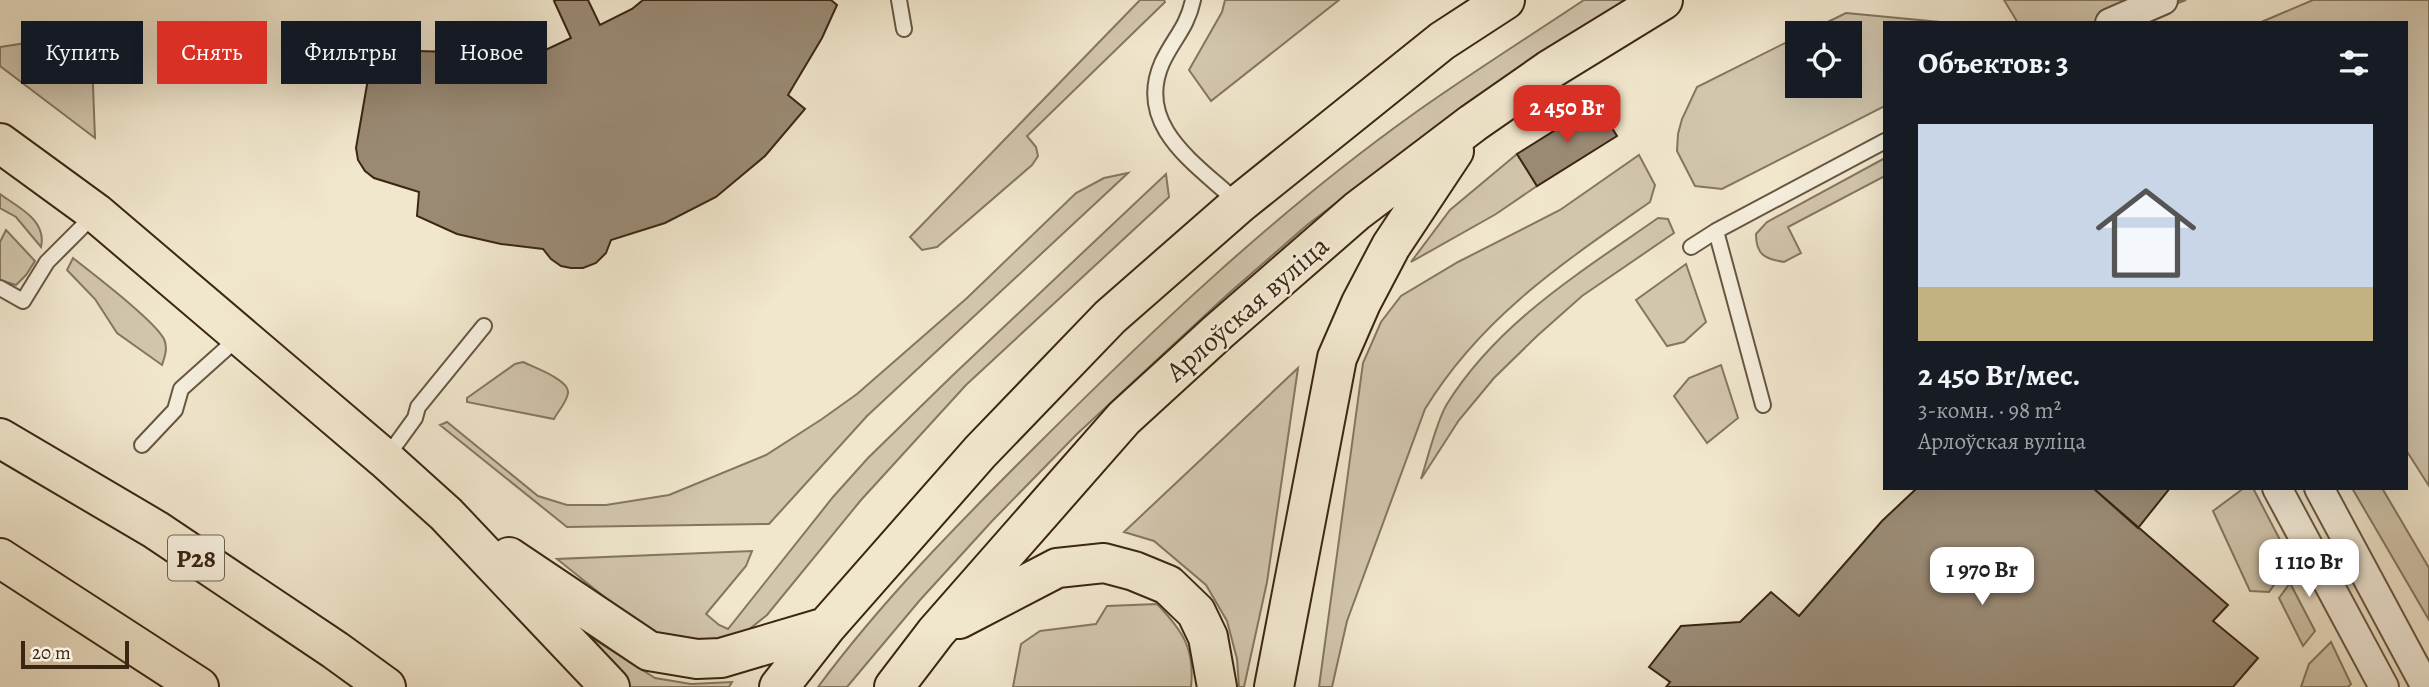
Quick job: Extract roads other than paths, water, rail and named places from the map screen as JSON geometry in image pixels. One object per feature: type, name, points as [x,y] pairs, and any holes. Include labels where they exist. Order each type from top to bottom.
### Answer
[{"type":"main road","points":[[779,687],[825,627],[980,452],[1110,317],[1239,204],[1441,41],[1505,0]]},
{"type":"main road","name":"Арлоўская вуліца","points":[[894,687],[936,632],[1124,418],[1357,211],[1473,123],[1549,70],[1663,0]]},
{"type":"main road","points":[[1274,687],[1337,358],[1361,303],[1391,246],[1473,123]]},
{"type":"main road","points":[[0,143],[96,213],[385,459],[446,514],[610,687]]},
{"type":"main road","name":"Р28","points":[[0,438],[156,530],[387,687]]},
{"type":"main road","points":[[446,514],[649,651],[697,659],[721,658],[825,627]]},
{"type":"main road","points":[[0,558],[199,687]]},
{"type":"main road","points":[[936,632],[1057,568],[1104,563],[1134,571],[1168,585],[1196,612],[1208,637],[1217,687]]},
{"type":"street","points":[[2115,21],[2163,0]]},
{"type":"street","points":[[2278,490],[2384,687]]},
{"type":"street","points":[[2320,490],[2426,687]]},
{"type":"lane","points":[[899,0],[904,29]]},
{"type":"lane","points":[[1193,0],[1189,19],[1162,64],[1154,97],[1157,117],[1170,140],[1239,204]]},
{"type":"lane","points":[[1691,247],[1883,142]]},
{"type":"lane","points":[[0,288],[23,301],[47,262],[96,213]]},
{"type":"lane","points":[[1716,231],[1763,405]]},
{"type":"lane","points":[[385,459],[415,418],[418,407],[484,326]]},
{"type":"lane","points":[[142,444],[176,410],[181,389],[240,336]]}]
